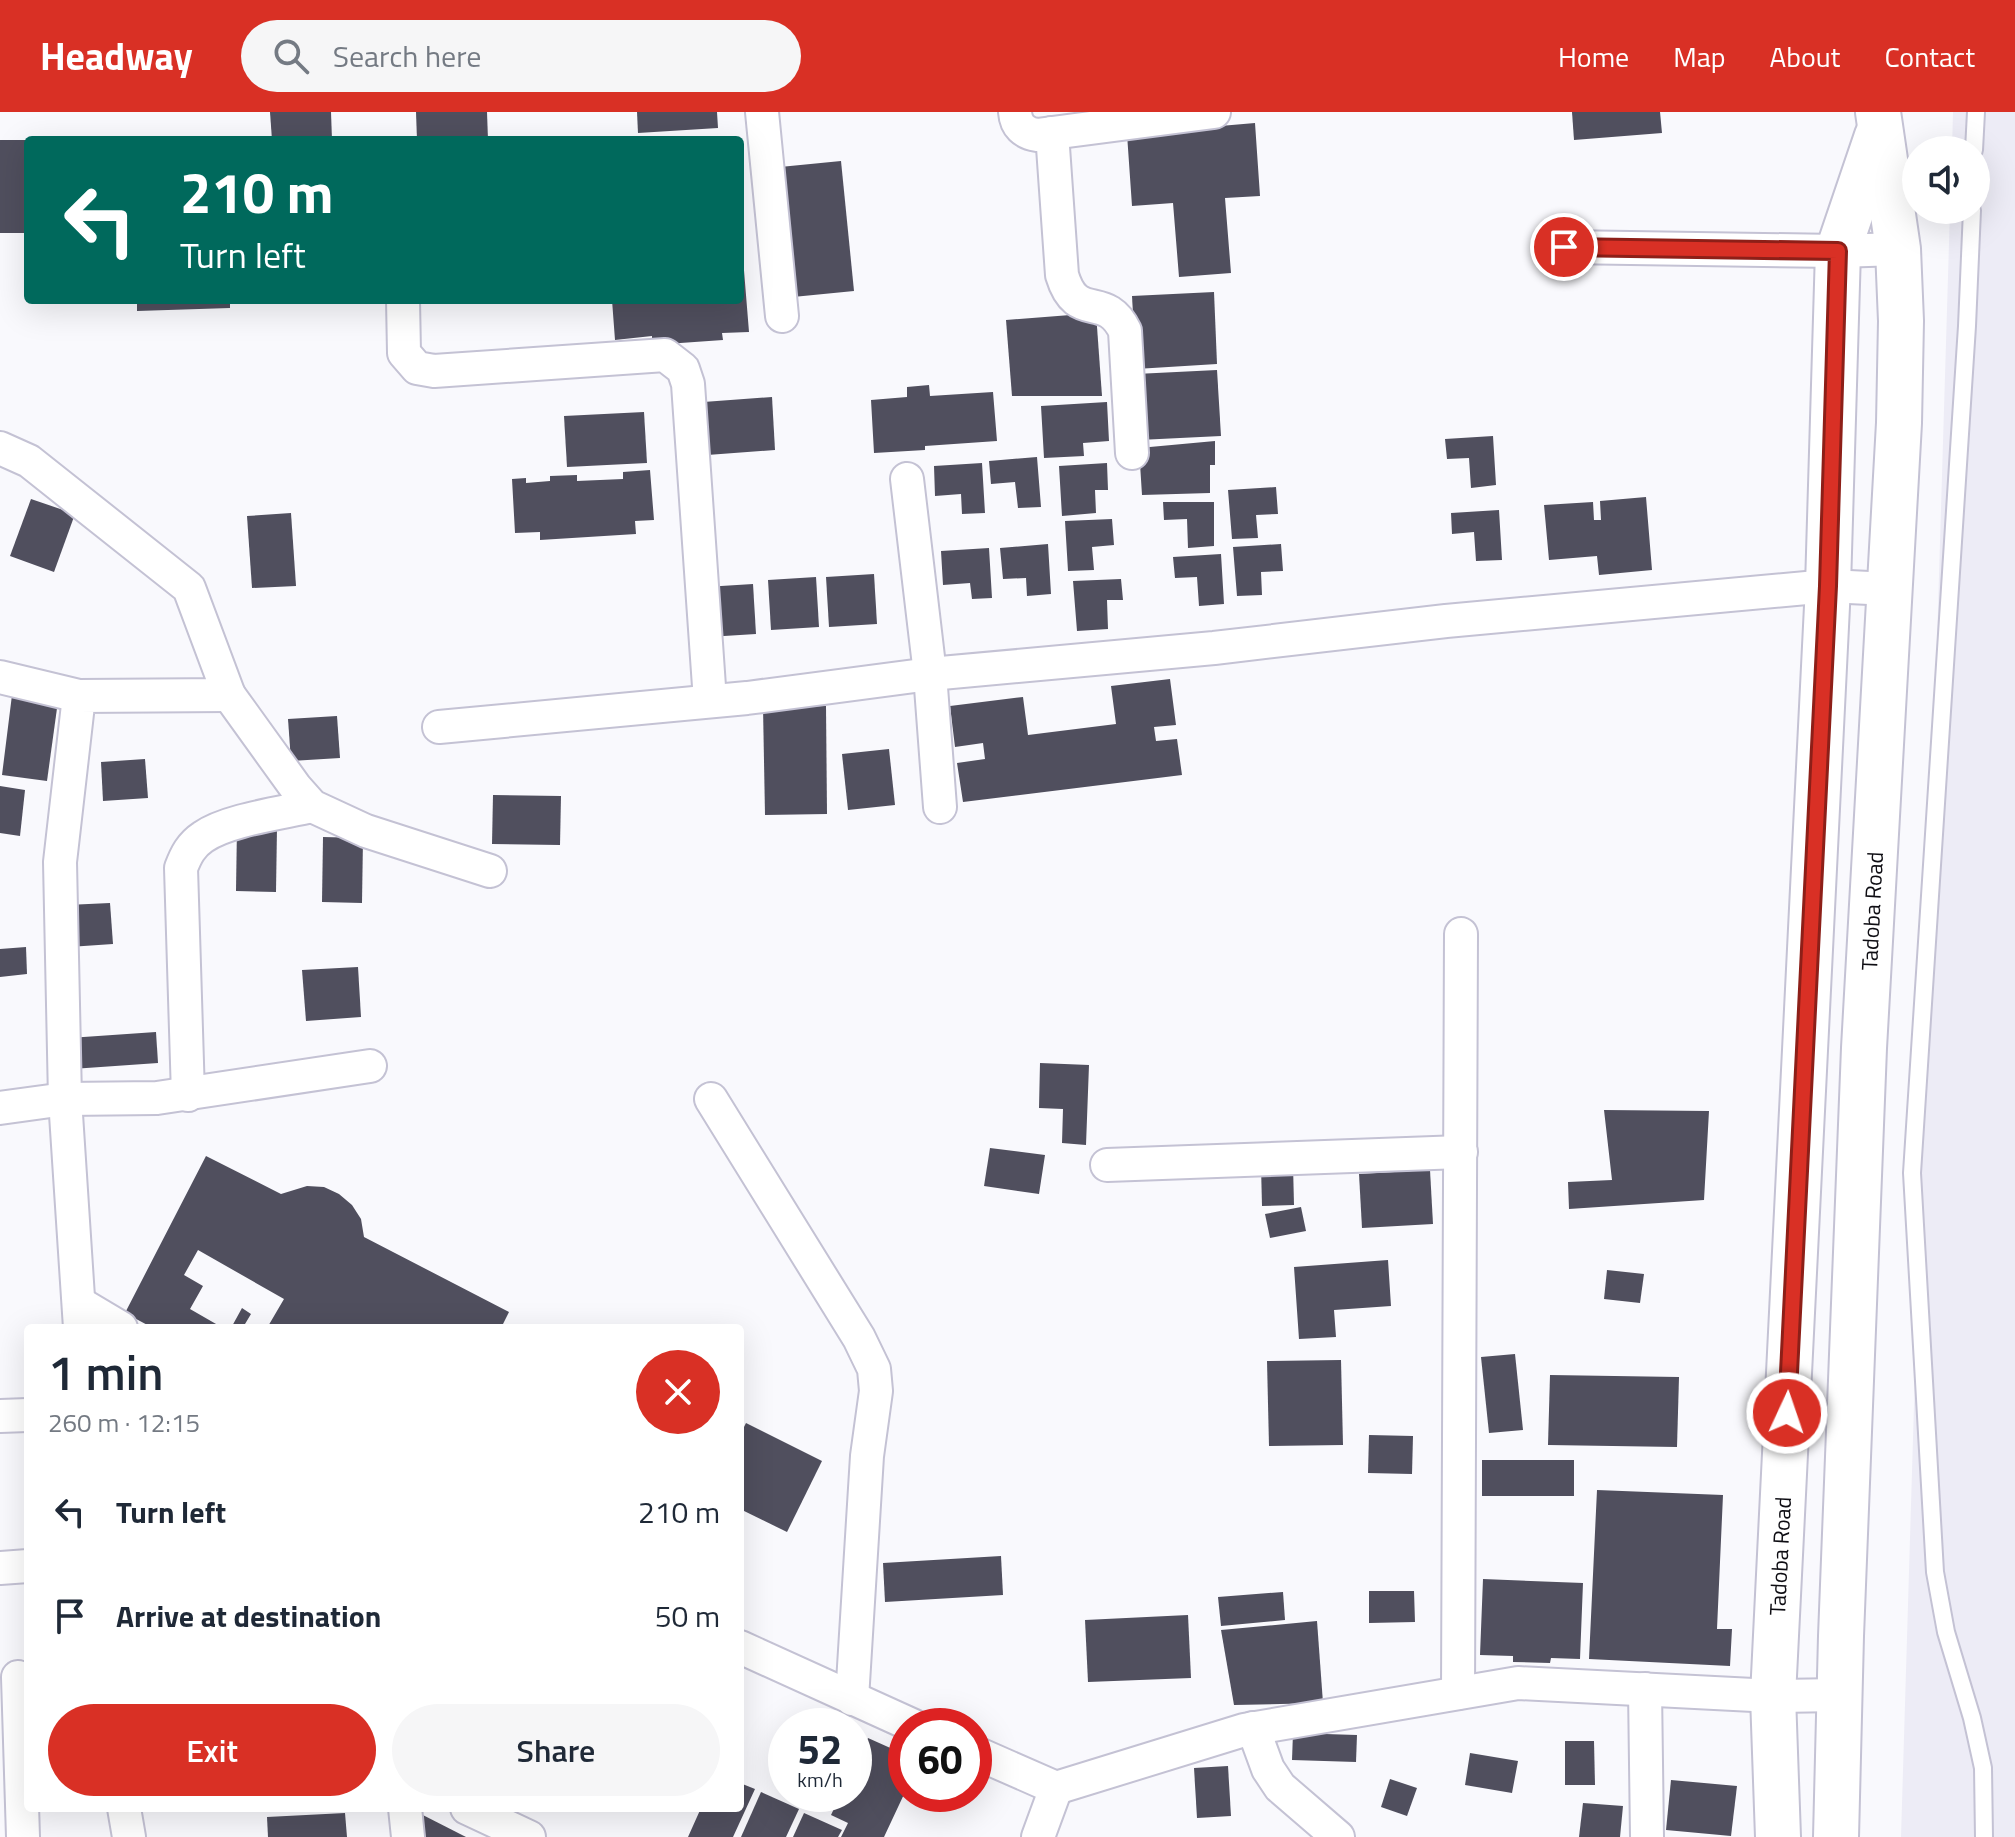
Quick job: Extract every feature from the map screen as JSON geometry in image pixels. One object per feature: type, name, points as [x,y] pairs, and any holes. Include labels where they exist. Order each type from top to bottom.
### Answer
[{"type":"main road","name":"Tadoba Road","points":[[1836,1837],[1864,1048],[1899,423],[1901,321],[1898,249],[1878,121]]},
{"type":"main road","name":"Tadoba Road","points":[[1778,1837],[1773,1696],[1828,586],[1838,251],[1878,121]]},
{"type":"main road","points":[[1790,1351],[1851,1356]]},
{"type":"street","points":[[762,112],[753,152],[782,316]]},
{"type":"street","points":[[1015,112],[1020,127],[1026,133],[1052,133],[1214,112]]},
{"type":"street","points":[[1052,133],[1062,275],[1067,291],[1074,300],[1110,310],[1119,318],[1125,331],[1132,453]]},
{"type":"street","points":[[1564,247],[1898,249]]},
{"type":"street","points":[[403,304],[404,353],[417,368],[434,371],[665,355],[683,369],[688,384],[710,701]]},
{"type":"street","points":[[0,448],[29,461],[189,588],[229,695],[312,806],[366,831],[490,871]]},
{"type":"street","points":[[907,479],[930,674],[940,807]]},
{"type":"street","points":[[439,727],[710,701],[930,674],[1214,648],[1446,621],[1828,586],[1890,589]]},
{"type":"street","points":[[0,677],[79,696],[229,695]]},
{"type":"street","points":[[79,696],[60,862],[65,1099],[80,1316],[107,1324]]},
{"type":"street","points":[[188,1095],[181,868],[187,852],[200,839],[217,829],[312,806]]},
{"type":"street","points":[[1458,1693],[1461,934]]},
{"type":"street","points":[[0,1108],[65,1099],[188,1095],[370,1066]]},
{"type":"street","points":[[711,1099],[859,1338],[874,1369],[876,1391],[867,1456],[852,1699]]},
{"type":"street","points":[[1107,1165],[1461,1152]]},
{"type":"street","points":[[0,1416],[24,1415]]},
{"type":"street","points":[[0,1568],[24,1566]]},
{"type":"street","points":[[744,1649],[888,1715]]},
{"type":"street","points":[[18,1677],[23,1837]]},
{"type":"street","points":[[992,1760],[1056,1788],[1253,1728],[1518,1683],[1773,1696],[1840,1695]]},
{"type":"street","points":[[1645,1689],[1647,1837]]},
{"type":"street","points":[[1253,1728],[1268,1769],[1280,1787],[1338,1837]]},
{"type":"street","points":[[1038,1837],[1056,1788]]},
{"type":"street","points":[[125,1812],[129,1837]]},
{"type":"street","points":[[405,1812],[408,1837]]},
{"type":"street","points":[[476,1812],[529,1837]]},
{"type":"lane","points":[[1975,136],[1976,112]]},
{"type":"lane","points":[[1971,224],[1912,1173],[1935,1572],[1946,1632],[1972,1718],[1983,1768],[1984,1837]]},
{"type":"shaded area","points":[[1953,112],[2015,112],[2015,1837],[1901,1837],[1950,224],[1990,224],[1990,136],[1952,136]]},
{"type":"building","points":[[270,112],[331,112],[332,136],[272,136]]},
{"type":"building","points":[[416,112],[487,112],[488,136],[417,136]]},
{"type":"building","points":[[637,112],[717,112],[718,128],[638,133]]},
{"type":"building","points":[[1572,112],[1660,112],[1662,133],[1574,140]]},
{"type":"building","points":[[1255,123],[1260,196],[1225,198],[1231,273],[1179,277],[1173,203],[1132,206],[1127,134]]},
{"type":"building","points":[[0,140],[24,140],[24,233],[0,233]]},
{"type":"building","points":[[841,161],[854,291],[793,297],[780,167]]},
{"type":"building","points":[[744,270],[749,332],[722,333],[723,340],[652,345],[652,336],[615,340],[612,304],[744,304]]},
{"type":"building","points":[[1214,292],[1217,364],[1136,369],[1132,296]]},
{"type":"building","points":[[137,304],[230,304],[230,308],[137,311]]},
{"type":"building","points":[[1096,313],[1102,396],[1012,396],[1006,320]]},
{"type":"building","points":[[1217,370],[1221,436],[1139,440],[1136,374]]},
{"type":"building","points":[[929,385],[930,396],[993,392],[997,441],[874,453],[871,400],[907,397],[907,387]]},
{"type":"building","points":[[772,397],[775,450],[694,456],[690,403]]},
{"type":"building","points":[[1107,402],[1109,441],[1083,443],[1084,456],[1044,458],[1041,406]]},
{"type":"building","points":[[644,412],[647,463],[567,467],[564,416]]},
{"type":"building","points":[[1493,436],[1496,485],[1471,488],[1469,458],[1447,459],[1445,439]]},
{"type":"building","points":[[1215,441],[1215,465],[1210,465],[1210,493],[1142,495],[1139,448]]},
{"type":"building","points":[[1037,457],[1041,507],[1018,508],[1015,482],[991,484],[989,461]]},
{"type":"building","points":[[982,463],[985,513],[962,514],[961,494],[935,496],[934,466]]},
{"type":"building","points":[[1107,463],[1108,490],[1095,490],[1096,513],[1062,516],[1059,466]]},
{"type":"building","points":[[650,470],[654,520],[635,521],[636,534],[540,540],[540,532],[515,533],[512,479],[526,478],[526,483],[550,481],[550,476],[577,475],[577,481],[623,479],[623,472]]},
{"type":"building","points":[[1276,487],[1278,514],[1256,515],[1258,538],[1232,539],[1228,490]]},
{"type":"building","points":[[1646,497],[1652,570],[1599,575],[1597,556],[1549,560],[1544,505],[1593,502],[1594,520],[1601,520],[1600,501]]},
{"type":"building","points":[[31,499],[75,514],[54,572],[10,556]]},
{"type":"building","points":[[1163,502],[1214,502],[1214,546],[1188,548],[1187,519],[1164,520]]},
{"type":"building","points":[[1499,510],[1502,560],[1476,561],[1474,532],[1452,534],[1451,513]]},
{"type":"building","points":[[291,513],[296,586],[252,588],[247,516]]},
{"type":"building","points":[[1112,519],[1114,545],[1092,547],[1094,570],[1068,571],[1065,521]]},
{"type":"building","points":[[1048,544],[1051,594],[1027,596],[1026,578],[1003,579],[1000,548]]},
{"type":"building","points":[[1281,544],[1283,571],[1261,572],[1262,595],[1237,596],[1233,547]]},
{"type":"building","points":[[989,548],[992,598],[972,599],[970,583],[943,585],[941,551]]},
{"type":"building","points":[[1221,554],[1224,604],[1199,606],[1197,577],[1175,578],[1173,557]]},
{"type":"building","points":[[874,574],[877,624],[829,627],[826,577]]},
{"type":"building","points":[[816,577],[819,627],[771,630],[768,580]]},
{"type":"building","points":[[1121,579],[1123,600],[1107,600],[1108,629],[1077,631],[1073,581]]},
{"type":"building","points":[[753,584],[756,634],[708,637],[705,587]]},
{"type":"building","points":[[1170,679],[1176,725],[1154,727],[1156,741],[1177,739],[1182,775],[963,802],[957,763],[985,759],[983,743],[955,747],[950,706],[1023,697],[1028,735],[1116,724],[1111,686]]},
{"type":"building","points":[[12,695],[58,701],[47,781],[2,775]]},
{"type":"building","points":[[826,706],[827,814],[765,815],[763,707]]},
{"type":"building","points":[[337,716],[340,758],[291,761],[288,719]]},
{"type":"building","points":[[889,749],[895,805],[848,810],[842,754]]},
{"type":"building","points":[[145,759],[148,798],[103,801],[101,762]]},
{"type":"building","points":[[0,786],[25,790],[20,836],[0,833]]},
{"type":"building","points":[[493,795],[561,796],[560,845],[492,844]]},
{"type":"building","points":[[237,826],[277,827],[276,892],[236,891]]},
{"type":"building","points":[[323,837],[363,838],[362,903],[322,902]]},
{"type":"building","points":[[110,903],[113,944],[69,947],[67,905]]},
{"type":"building","points":[[26,947],[27,974],[0,977],[0,949]]},
{"type":"building","points":[[358,967],[361,1017],[306,1021],[302,970]]},
{"type":"building","points":[[156,1032],[158,1063],[72,1069],[69,1038]]},
{"type":"building","points":[[1040,1063],[1089,1065],[1086,1145],[1062,1143],[1063,1109],[1039,1108]]},
{"type":"building","points":[[1604,1110],[1709,1111],[1704,1200],[1569,1209],[1568,1182],[1612,1180]]},
{"type":"building","points":[[990,1148],[1045,1155],[1039,1194],[984,1186]]},
{"type":"building","points":[[206,1156],[281,1194],[307,1186],[324,1187],[339,1194],[352,1205],[361,1219],[364,1237],[509,1312],[503,1324],[269,1324],[284,1299],[198,1250],[184,1275],[203,1286],[190,1309],[216,1324],[146,1324],[125,1313]]},
{"type":"building","points":[[1293,1165],[1294,1205],[1262,1206],[1261,1166]]},
{"type":"building","points":[[1430,1170],[1433,1224],[1362,1228],[1359,1174]]},
{"type":"building","points":[[1301,1207],[1306,1231],[1270,1238],[1265,1214]]},
{"type":"building","points":[[1388,1260],[1391,1306],[1334,1310],[1336,1337],[1299,1339],[1294,1267]]},
{"type":"building","points":[[1607,1270],[1644,1274],[1640,1303],[1604,1299]]},
{"type":"building","points":[[242,1308],[251,1314],[245,1324],[233,1324]]},
{"type":"building","points":[[1515,1354],[1523,1430],[1489,1433],[1481,1357]]},
{"type":"building","points":[[1341,1360],[1343,1445],[1269,1446],[1267,1361]]},
{"type":"building","points":[[1550,1375],[1679,1377],[1677,1447],[1548,1445]]},
{"type":"building","points":[[746,1423],[822,1461],[787,1532],[744,1511]]},
{"type":"building","points":[[1369,1435],[1413,1436],[1412,1474],[1368,1473]]},
{"type":"building","points":[[1482,1460],[1574,1460],[1574,1496],[1482,1496]]},
{"type":"building","points":[[1597,1490],[1723,1495],[1717,1629],[1732,1629],[1730,1666],[1589,1659]]},
{"type":"building","points":[[1001,1556],[1003,1595],[885,1602],[883,1563]]},
{"type":"building","points":[[1483,1579],[1583,1583],[1580,1659],[1551,1658],[1550,1663],[1513,1662],[1513,1656],[1480,1655]]},
{"type":"building","points":[[1369,1591],[1414,1591],[1415,1622],[1369,1623]]},
{"type":"building","points":[[1283,1592],[1285,1620],[1221,1626],[1218,1597]]},
{"type":"building","points":[[1188,1615],[1191,1678],[1088,1682],[1085,1620]]},
{"type":"building","points":[[1317,1621],[1323,1703],[1234,1705],[1221,1630]]},
{"type":"building","points":[[1293,1733],[1357,1735],[1356,1762],[1292,1760]]},
{"type":"building","points":[[872,1740],[888,1747],[888,1812],[896,1812],[884,1837],[841,1837],[848,1823],[831,1815],[832,1812],[872,1812]]},
{"type":"building","points":[[1565,1741],[1594,1741],[1595,1785],[1565,1785]]},
{"type":"building","points":[[1470,1753],[1518,1761],[1512,1793],[1465,1785]]},
{"type":"building","points":[[1228,1766],[1231,1816],[1197,1818],[1194,1768]]},
{"type":"building","points":[[1390,1779],[1417,1788],[1407,1816],[1381,1807]]},
{"type":"building","points":[[1671,1780],[1737,1786],[1731,1836],[1666,1830]]},
{"type":"building","points":[[744,1785],[755,1789],[733,1837],[688,1837],[699,1812],[744,1812]]},
{"type":"building","points":[[761,1792],[768,1795],[768,1812],[798,1812],[786,1837],[741,1837]]},
{"type":"building","points":[[1583,1803],[1623,1806],[1620,1837],[1579,1837]]},
{"type":"building","points":[[413,1812],[417,1812],[466,1837],[412,1837]]},
{"type":"building","points":[[345,1813],[347,1837],[268,1837],[267,1817]]},
{"type":"building","points":[[804,1813],[842,1830],[838,1837],[793,1837]]},
{"type":"route","points":[[1564,247],[1838,251],[1828,586],[1787,1413]]}]
